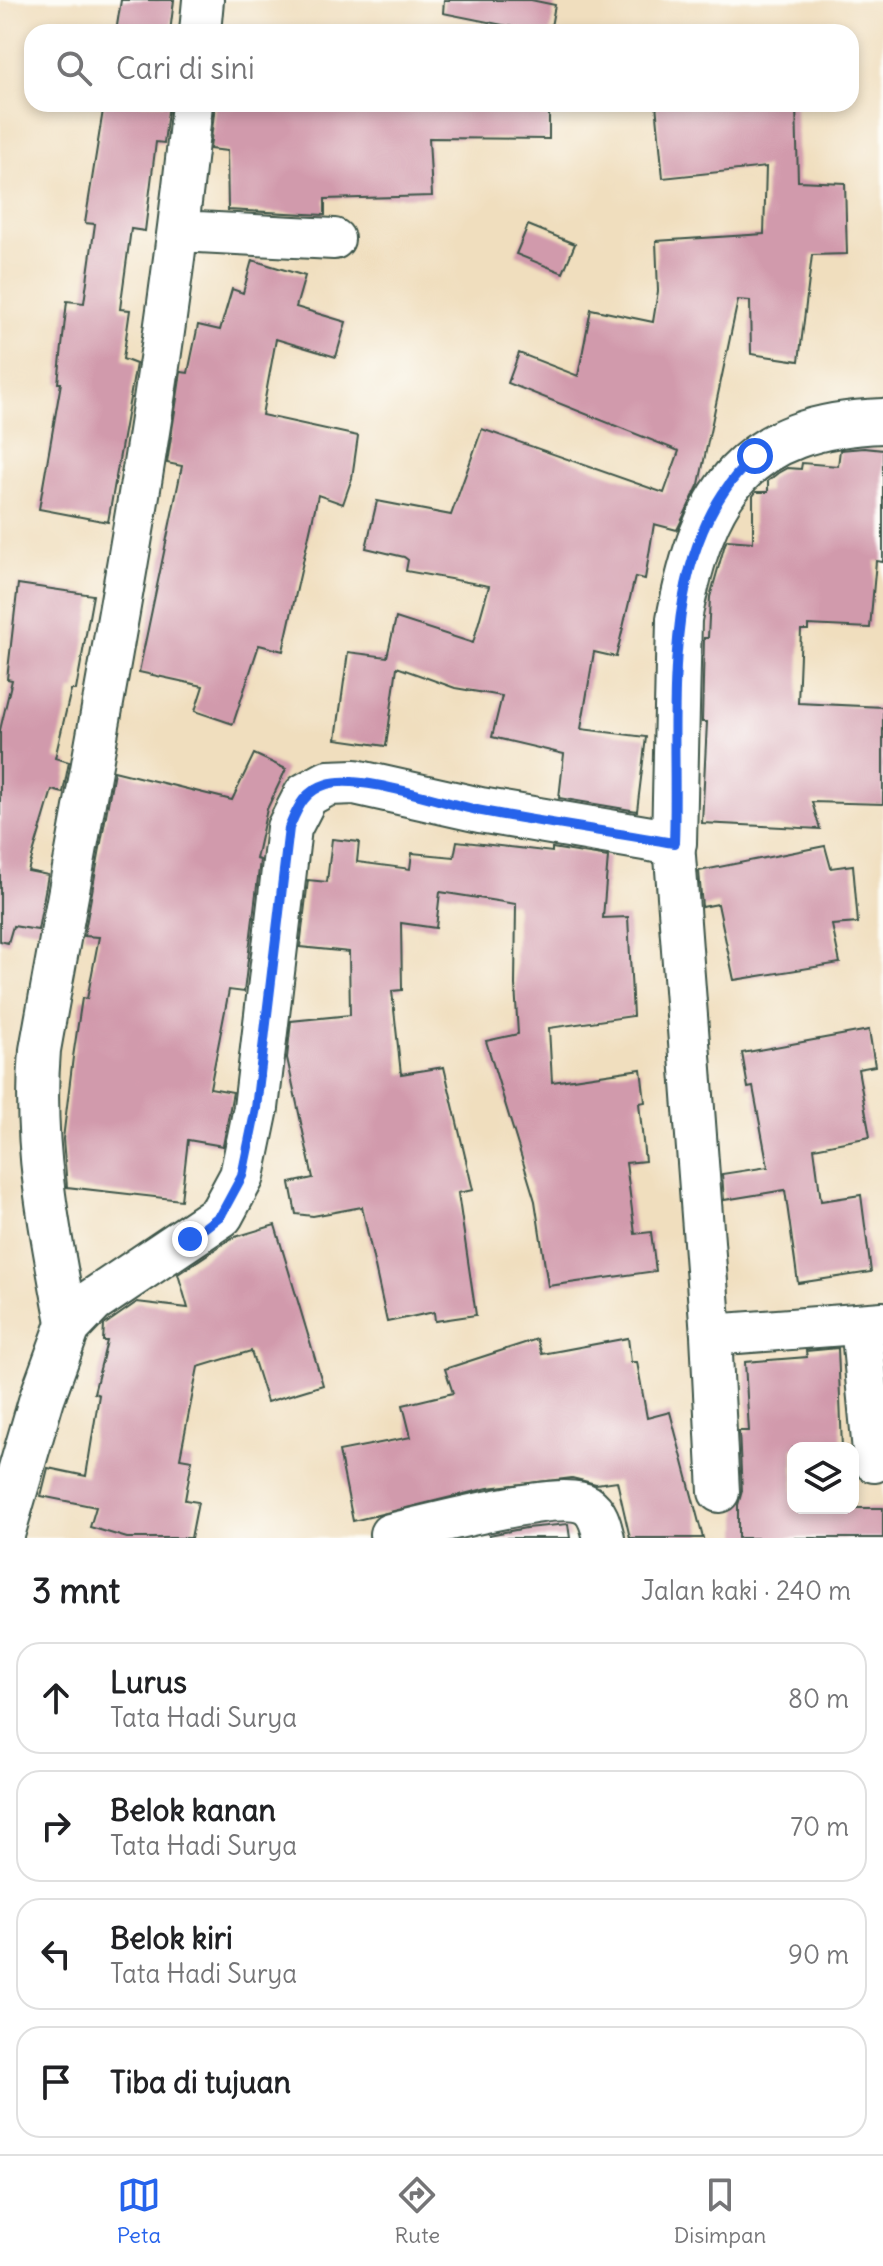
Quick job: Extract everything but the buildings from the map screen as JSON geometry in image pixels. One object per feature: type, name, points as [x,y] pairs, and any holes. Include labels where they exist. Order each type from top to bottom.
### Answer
[{"type":"street","points":[[201,24],[203,0]]},
{"type":"street","points":[[68,1327],[41,1186],[36,1101],[40,1050],[113,643],[179,231],[191,112]]},
{"type":"street","points":[[179,231],[334,239]]},
{"type":"street","points":[[719,1492],[711,1335],[674,843],[679,619],[702,533],[716,504],[739,470],[771,446],[799,433],[845,423],[883,421]]},
{"type":"street","points":[[1,1538],[10,1470],[68,1327],[93,1301],[221,1215],[242,1176],[256,1108],[289,828],[306,795],[328,783],[355,782],[480,810],[674,843]]},
{"type":"street","points":[[711,1335],[872,1323],[874,1462]]},
{"type":"street","points":[[390,1534],[516,1506],[566,1500],[593,1510],[604,1538]]},
{"type":"route","points":[[190,1239],[221,1215],[242,1176],[256,1108],[289,828],[299,804],[306,795],[328,783],[355,782],[480,810],[674,843],[676,674],[679,619],[686,585],[702,533],[716,504],[739,470],[755,456]]}]
